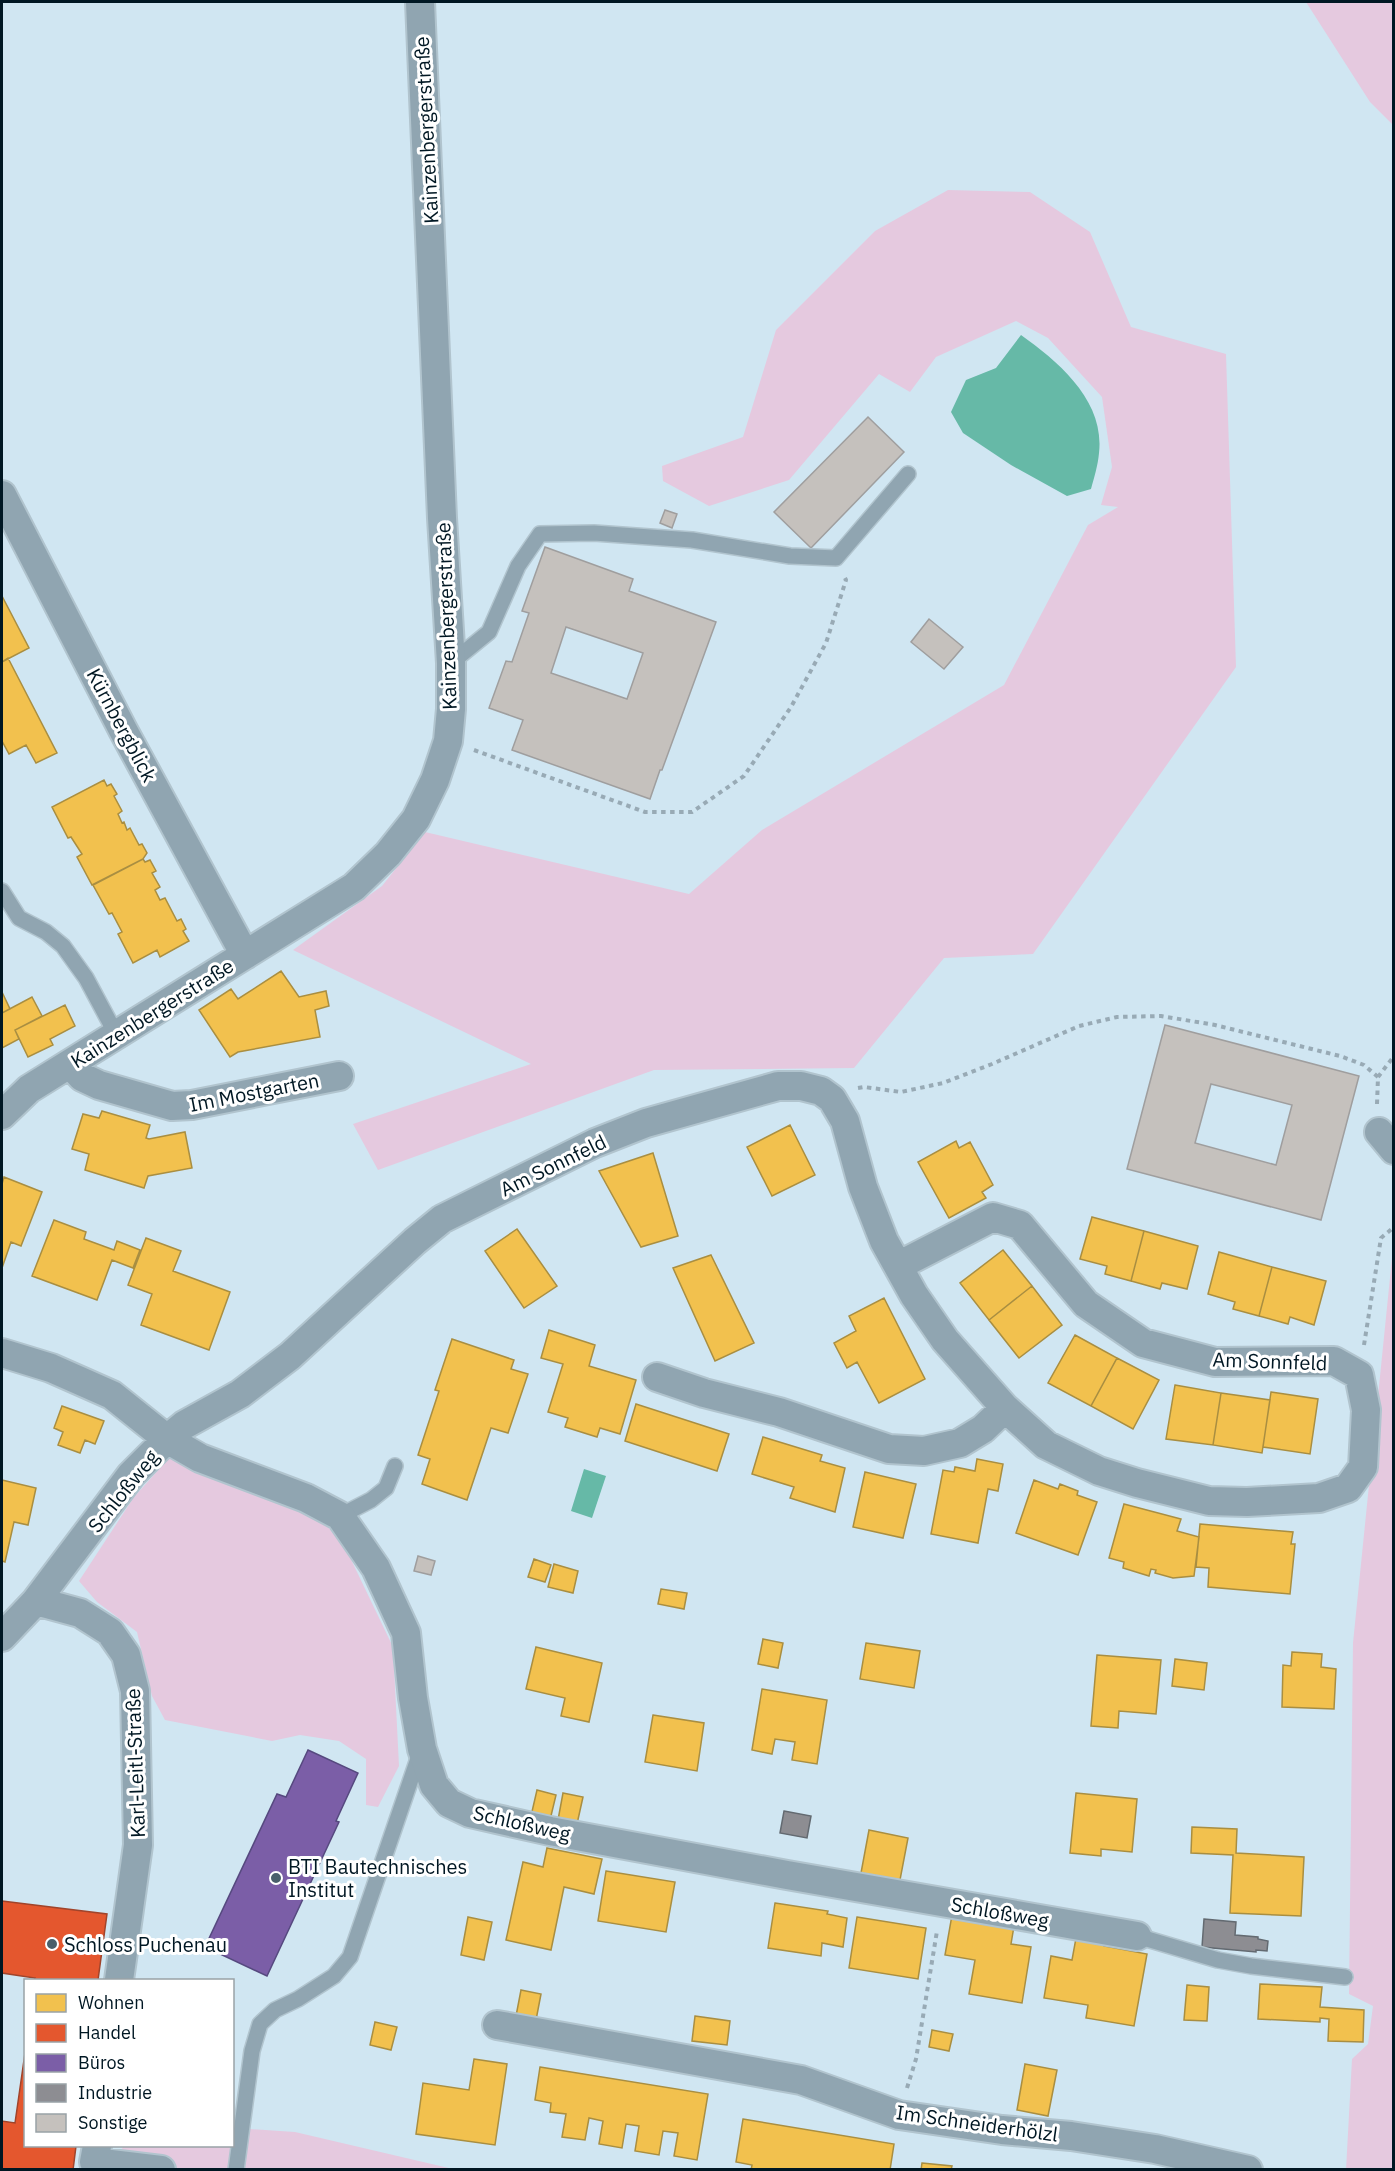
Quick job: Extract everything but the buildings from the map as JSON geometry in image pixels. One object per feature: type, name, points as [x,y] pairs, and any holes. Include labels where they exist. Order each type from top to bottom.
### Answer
[{"type":"street","name":"Kainzenbergerstraße","points":[[2,1115],[29,1089],[354,887],[388,854],[416,819],[435,780],[448,741],[451,663],[442,518],[420,2]]},
{"type":"street","name":"Kürnbergblick","points":[[2,495],[123,730],[245,955]]},
{"type":"street","name":"Im Mostgarten","points":[[70,1064],[82,1077],[172,1106],[192,1106],[339,1076]]},
{"type":"street","name":"Am Sonnfeld","points":[[167,1439],[184,1425],[240,1395],[290,1356],[442,1219],[596,1143],[646,1123],[778,1086],[801,1086],[821,1091],[832,1099]]},
{"type":"street","points":[[832,1099],[845,1121],[863,1187],[880,1230],[914,1295],[945,1340],[1005,1408],[1046,1445],[1099,1471],[1137,1484],[1209,1500],[1247,1502],[1319,1498],[1348,1488],[1363,1467],[1366,1410],[1359,1375]]},
{"type":"street","name":"Am Sonnfeld","points":[[898,1266],[993,1217],[1020,1225],[1086,1304],[1143,1343],[1215,1362],[1334,1361],[1359,1375]]},
{"type":"street","points":[[2,1353],[51,1368],[112,1395],[167,1439]]},
{"type":"street","points":[[657,1377],[704,1393],[779,1412],[889,1449],[924,1451],[960,1443],[983,1429],[1005,1408]]},
{"type":"street","name":"Schloßweg","points":[[2,1637],[36,1601],[131,1475],[167,1439],[200,1458],[306,1498],[340,1516],[376,1568],[406,1633],[413,1698],[422,1749],[434,1785],[449,1803],[470,1812],[631,1846],[1137,1936]]},
{"type":"street","name":"Karl-Leitl-Straße","points":[[36,1601],[80,1613],[110,1632],[126,1655],[135,1690],[138,1845],[119,1979]]},
{"type":"street","name":"Im Schneiderhölzl","points":[[497,2025],[801,2080],[899,2115],[1002,2130],[1071,2136],[1155,2149],[1248,2169]]},
{"type":"street","points":[[96,2154],[161,2169]]},
{"type":"lane","points":[[451,663],[489,632],[518,566],[540,534],[594,533],[692,540],[790,556],[836,558],[908,474]]},
{"type":"lane","points":[[2,891],[19,918],[46,932],[63,946],[86,978],[116,1034]]},
{"type":"lane","points":[[340,1516],[371,1500],[386,1488],[395,1466]]},
{"type":"lane","points":[[236,2169],[252,2051],[260,2025],[275,2010],[298,1999],[334,1976],[350,1957],[422,1749]]},
{"type":"lane","name":"Schloßweg","points":[[1137,1936],[1218,1960],[1345,1977]]},
{"type":"path","points":[[448,741],[645,812],[692,812],[744,776],[791,707],[826,643],[846,580],[836,558]]},
{"type":"path","points":[[832,1099],[864,1087],[901,1092],[943,1083],[1079,1026],[1117,1017],[1161,1016],[1215,1025],[1340,1056],[1364,1065],[1378,1077]]},
{"type":"path","points":[[1386,1141],[1377,1101],[1378,1077],[1394,1056]]},
{"type":"path","points":[[1359,1375],[1381,1238],[1394,1227]]},
{"type":"path","points":[[899,2115],[916,2059],[941,1902]]},
{"type":"shaded area","points":[[1306,2],[1393,2],[1393,125],[1370,102]]},
{"type":"shaded area","points":[[948,190],[1030,192],[1090,232],[1131,327],[1226,354],[1236,667],[1033,954],[944,958],[854,1068],[654,1070],[378,1170],[353,1124],[531,1064],[293,950],[382,886],[425,832],[689,894],[762,830],[1004,685],[1088,525],[1118,507],[1101,505],[1112,467],[1102,397],[1048,338],[1016,321],[936,357],[910,392],[879,374],[789,480],[709,506],[663,481],[662,466],[743,437],[776,330],[875,231]]},
{"type":"shaded area","points":[[1021,335],[1064,370],[1087,400],[1095,416],[1099,434],[1099,453],[1091,489],[1067,496],[1011,465],[963,433],[951,412],[966,380],[996,368]]},
{"type":"shaded area","points":[[1392,1258],[1393,2169],[1346,2170],[1352,2059],[1368,2044],[1373,2006],[1349,1994],[1353,1643]]},
{"type":"shaded area","points":[[171,1456],[297,1509],[329,1528],[346,1549],[393,1647],[399,1766],[378,1807],[366,1805],[366,1759],[339,1741],[300,1735],[272,1741],[165,1720],[152,1696],[137,1632],[97,1602],[79,1581],[134,1497]]},
{"type":"shaded area","points":[[584,1469],[606,1476],[592,1518],[571,1511]]},
{"type":"shaded area","points":[[234,2128],[295,2132],[453,2169],[122,2170],[117,2155],[123,2147],[234,2147]]},
{"type":"place","name":"BTI Bautechnisches Institut","points":[[276,1878]]},
{"type":"place","name":"Schloss Puchenau","points":[[52,1944]]}]
